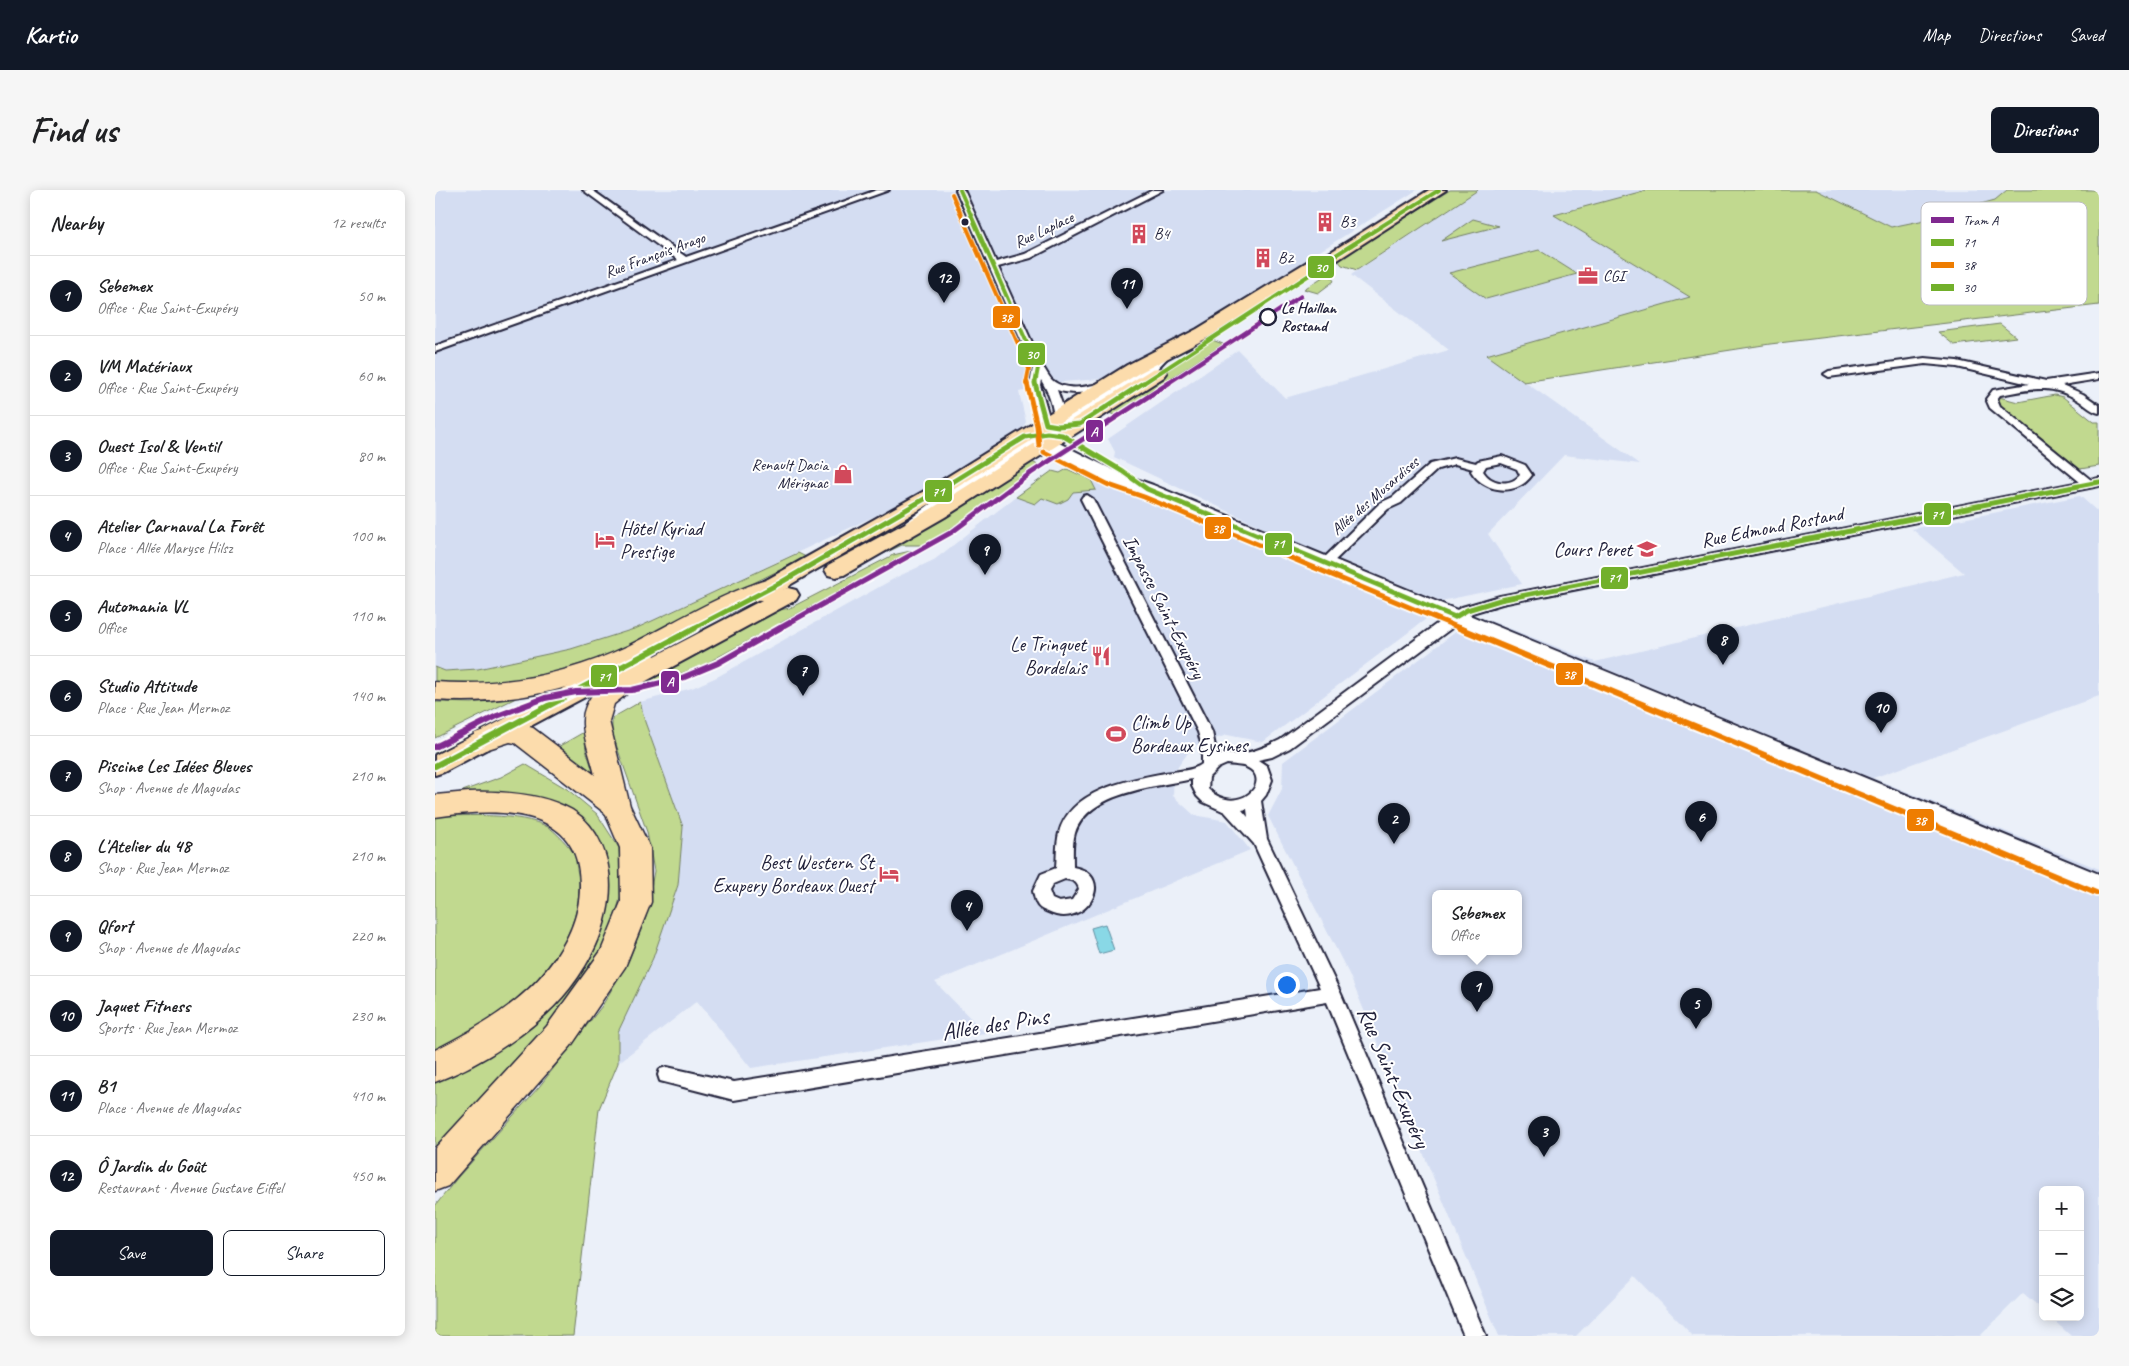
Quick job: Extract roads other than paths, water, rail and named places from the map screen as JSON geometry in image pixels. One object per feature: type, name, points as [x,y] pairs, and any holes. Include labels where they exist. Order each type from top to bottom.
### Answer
[{"type":"highway","points":[[435,692],[481,693],[526,687],[565,678],[625,656],[717,608],[780,583]]},
{"type":"highway","points":[[435,1174],[559,1036],[614,958],[637,902],[635,848],[616,806],[596,721],[601,702],[608,694],[624,683]]},
{"type":"highway","points":[[485,740],[510,732],[523,735],[616,806]]},
{"type":"highway","points":[[435,806],[502,803],[532,806],[552,814],[574,826],[589,848],[596,875],[595,902],[584,936],[570,962],[547,991],[514,1020],[474,1048],[435,1067]]},
{"type":"main road","points":[[435,766],[780,583],[1025,437],[1080,424],[1323,266],[1331,258],[1439,190]]},
{"type":"main road","points":[[435,780],[624,683],[945,509],[1053,430],[1107,385],[1203,333],[1315,263],[1331,258]]},
{"type":"main road","points":[[1053,430],[1145,372],[1163,354]]},
{"type":"main road","points":[[1053,430],[1113,477],[1147,489],[2099,886]]},
{"type":"street","points":[[587,190],[684,260]]},
{"type":"street","name":"Rue François Arago","points":[[435,349],[885,190]]},
{"type":"street","points":[[960,190],[1038,368],[1050,383],[1063,389],[1093,389],[1107,385]]},
{"type":"street","name":"Rue Laplace","points":[[993,265],[1011,262],[1028,256],[1159,190]]},
{"type":"street","points":[[1829,374],[1925,361],[1957,364],[2062,388],[2079,396],[2099,410]]},
{"type":"street","points":[[1038,368],[1035,384],[1053,430]]},
{"type":"street","points":[[2094,483],[1995,408],[1991,399],[1997,392],[2099,376]]},
{"type":"street","points":[[1050,383],[1053,430]]},
{"type":"street","name":"Allée des Musardises","points":[[1325,563],[1384,506],[1397,500],[1434,466],[1455,461],[1479,467]]},
{"type":"street","name":"Rue Edmond Rostand","points":[[1455,617],[1467,610],[1500,600],[2094,483]]},
{"type":"street","name":"Impasse Saint-Exupéry","points":[[1087,499],[1205,732],[1209,746],[1207,767]]},
{"type":"street","points":[[1064,872],[1067,832],[1074,817],[1085,806],[1106,795],[1129,787],[1163,781],[1207,767],[1226,758],[1242,758],[1267,753],[1285,744],[1455,617]]},
{"type":"street","name":"Impasse Saint-Exupéry","points":[[1205,732],[1226,758]]},
{"type":"street","points":[[1263,771],[1285,744]]},
{"type":"street","points":[[1163,781],[1183,784],[1201,791],[1213,801],[1229,806],[1238,806],[1253,800],[1262,792],[1265,782],[1263,771],[1258,766],[1242,758]]},
{"type":"street","points":[[1201,791],[1199,784],[1207,767]]},
{"type":"street","name":"Rue Saint-Exupéry","points":[[1253,800],[1260,840],[1332,994],[1475,1336]]},
{"type":"street","name":"Rue Saint-Exupéry","points":[[1229,806],[1260,840]]},
{"type":"street","name":"Allée des Pins","points":[[667,1076],[734,1091],[1332,994]]},
{"type":"water","points":[[1105,924],[1114,950],[1099,954],[1091,928]]},
{"type":"tram line","name":"A","points":[[435,747],[497,716],[545,698],[576,692],[619,691],[658,685],[682,678],[718,663],[952,532],[1031,473],[1301,296]]},
{"type":"place","name":"B3","points":[[1325,222]]},
{"type":"place","name":"B4","points":[[1139,234]]},
{"type":"place","name":"B2","points":[[1263,258]]},
{"type":"place","name":"CGI","points":[[1588,276]]},
{"type":"place","name":"Ô Jardin du Goût","points":[[944,303]]},
{"type":"place","name":"B1","points":[[1127,309]]},
{"type":"place","name":"Le Haillan Rostand","points":[[1268,317]]},
{"type":"place","name":"Renault Dacia Mérignac","points":[[843,474]]},
{"type":"place","name":"Hôtel Kyriad Prestige","points":[[605,540]]},
{"type":"place","name":"Cours Peret","points":[[1647,549]]},
{"type":"place","name":"Qfort","points":[[985,575]]},
{"type":"place","name":"Le Trinquet Bordelais","points":[[1101,656]]},
{"type":"place","name":"L'Atelier du 48","points":[[1723,665]]},
{"type":"place","name":"Piscine Les Idées Bleues","points":[[803,696]]},
{"type":"place","name":"Jaquet Fitness","points":[[1881,733]]},
{"type":"place","name":"Climb Up Bordeaux Eysines","points":[[1116,734]]},
{"type":"place","name":"Studio Attitude","points":[[1701,842]]},
{"type":"place","name":"VM Matériaux","points":[[1394,844]]},
{"type":"place","name":"Best Western St Exupery Bordeaux Ouest","points":[[889,874]]},
{"type":"place","name":"Atelier Carnaval La Forêt","points":[[967,931]]},
{"type":"place","name":"Sebemex","points":[[1477,1012]]},
{"type":"place","name":"Automania VL","points":[[1696,1029]]},
{"type":"place","name":"Ouest Isol & Ventil","points":[[1544,1157]]}]
